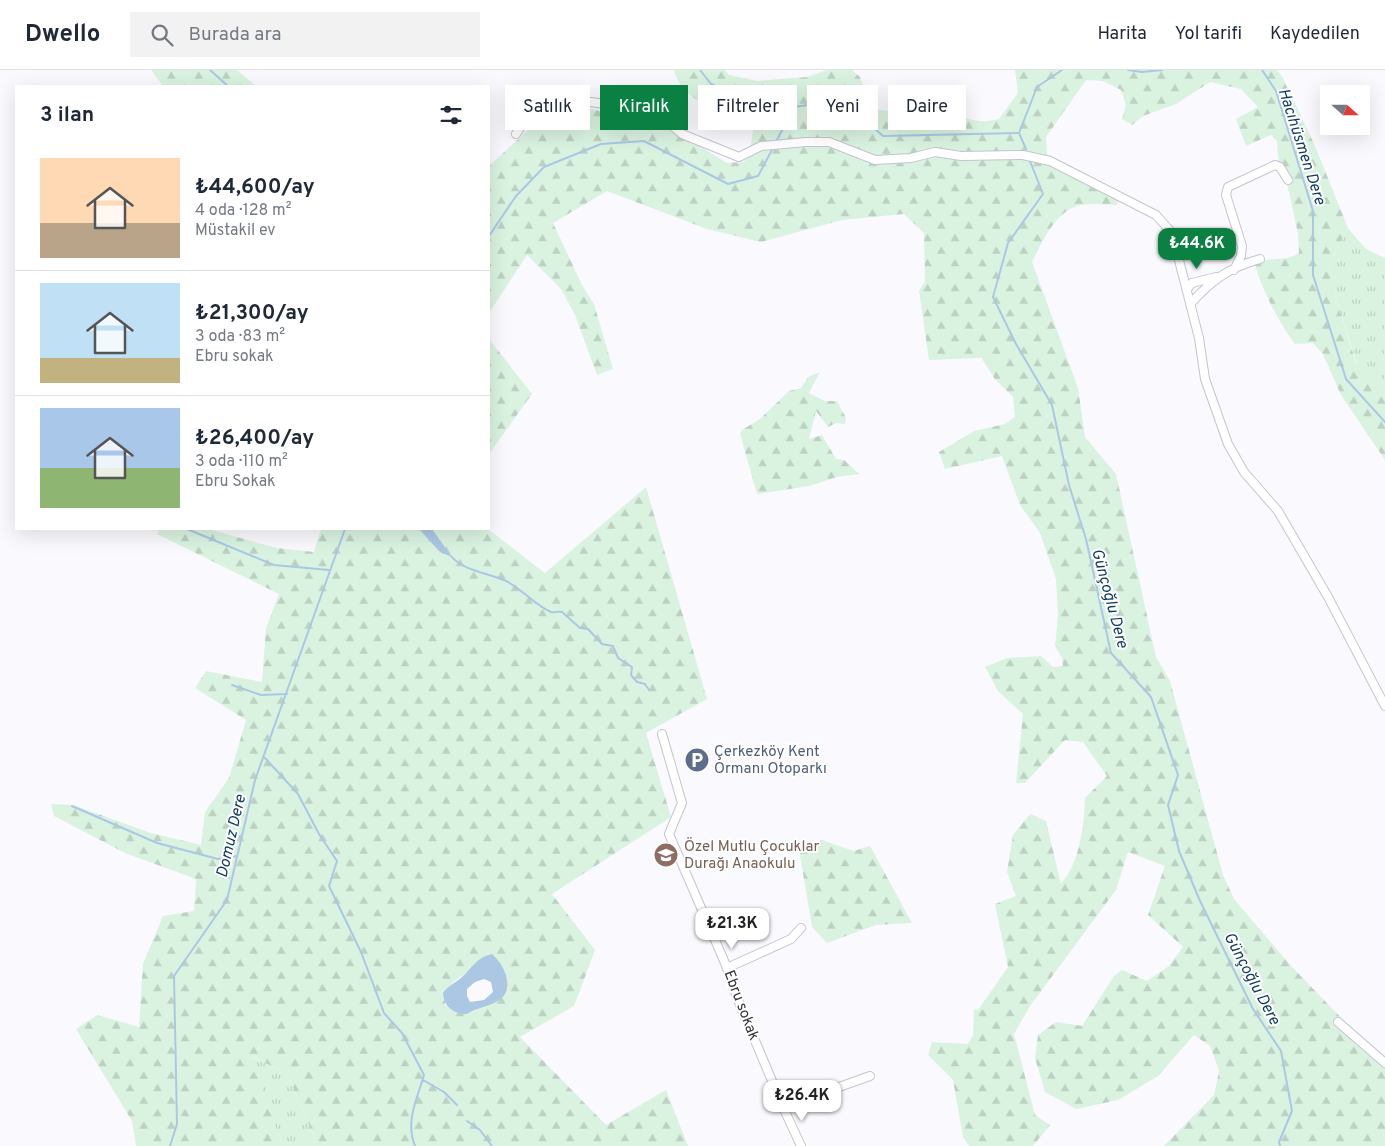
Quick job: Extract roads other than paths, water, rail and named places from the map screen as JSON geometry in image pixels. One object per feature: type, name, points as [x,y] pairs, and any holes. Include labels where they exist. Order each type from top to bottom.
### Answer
[{"type":"street","points":[[516,134],[522,125],[538,112],[591,102],[618,106],[646,104],[682,134],[739,157],[761,146],[829,142],[875,160],[911,158],[935,152],[961,156],[1023,156],[1050,161],[1156,215],[1172,233],[1199,338],[1205,379],[1228,444],[1244,472],[1278,511],[1328,597],[1385,706]]},
{"type":"street","points":[[1234,270],[1241,256],[1242,246],[1226,195],[1228,187],[1275,166],[1280,167],[1288,180]]},
{"type":"street","points":[[1187,289],[1192,282],[1222,275],[1260,260]]},
{"type":"street","points":[[1190,304],[1206,286],[1222,275]]},
{"type":"street","points":[[1187,289],[1206,286]]},
{"type":"street","name":"Ebru sokak","points":[[662,734],[682,803],[669,834],[727,968],[740,1005],[783,1107]]},
{"type":"street","points":[[727,968],[791,939],[801,928]]},
{"type":"street","points":[[1338,1022],[1385,1062]]},
{"type":"street","points":[[801,1146],[783,1107],[870,1076]]},
{"type":"water","points":[[420,530],[433,530],[452,557],[440,552]]},
{"type":"water","points":[[492,954],[505,971],[507,985],[506,992],[502,998],[467,1014],[457,1013],[450,1009],[445,1002],[443,993],[478,960]],"holes":[[[484,979],[491,982],[493,992],[484,1000],[470,1002],[467,996],[467,989],[475,982]]]},
{"type":"waterway","points":[[210,70],[227,85]]},
{"type":"waterway","points":[[700,70],[713,85]]},
{"type":"waterway","name":"Domuz Dere","points":[[776,142],[794,107],[842,100],[883,136],[1019,133],[1037,87],[1062,70]]},
{"type":"waterway","name":"Domuz Dere","points":[[1128,70],[1142,72],[1162,70]]},
{"type":"waterway","name":"Hacıhüsmen Dere","points":[[1262,70],[1276,91],[1313,211],[1313,275],[1346,379],[1385,422]]},
{"type":"waterway","name":"Günçoğlu Dere","points":[[1019,133],[1026,149]]},
{"type":"waterway","name":"Domuz Dere","points":[[490,235],[516,196],[544,167],[601,144],[644,141],[728,184],[758,176],[773,148]]},
{"type":"waterway","name":"Günçoğlu Dere","points":[[1030,161],[1043,194],[1008,243],[993,297],[1016,344],[1052,405],[1069,485],[1086,539],[1111,653],[1151,697],[1178,775],[1168,805],[1179,851],[1200,901],[1253,1009],[1281,1051],[1292,1111],[1279,1142],[1280,1146]]},
{"type":"waterway","points":[[189,530],[274,565],[329,570]]},
{"type":"waterway","name":"Domuz Dere","points":[[170,1146],[177,1124],[174,976],[227,900],[255,780],[345,530]]},
{"type":"waterway","points":[[451,556],[462,565],[506,581],[546,610],[562,612],[580,628],[588,629],[602,644],[613,646],[618,658],[632,667],[631,675],[637,682],[645,684],[649,690]]},
{"type":"waterway","points":[[232,685],[261,695],[287,694]]},
{"type":"waterway","points":[[265,758],[298,794],[319,834],[337,861],[329,886],[361,952],[384,1013],[402,1033],[424,1075],[413,1110],[411,1128],[415,1146]]},
{"type":"waterway","points":[[72,806],[157,843],[218,859],[237,856]]},
{"type":"waterway","points":[[423,1080],[444,1092],[457,1105]]},
{"type":"waterway","points":[[467,1121],[480,1130],[492,1146]]},
{"type":"place","name":"Çerkezköy Kent Ormanı Otoparkı","points":[[697,760]]},
{"type":"place","name":"Özel Mutlu Çocuklar Durağı Anaokulu","points":[[666,855]]}]
